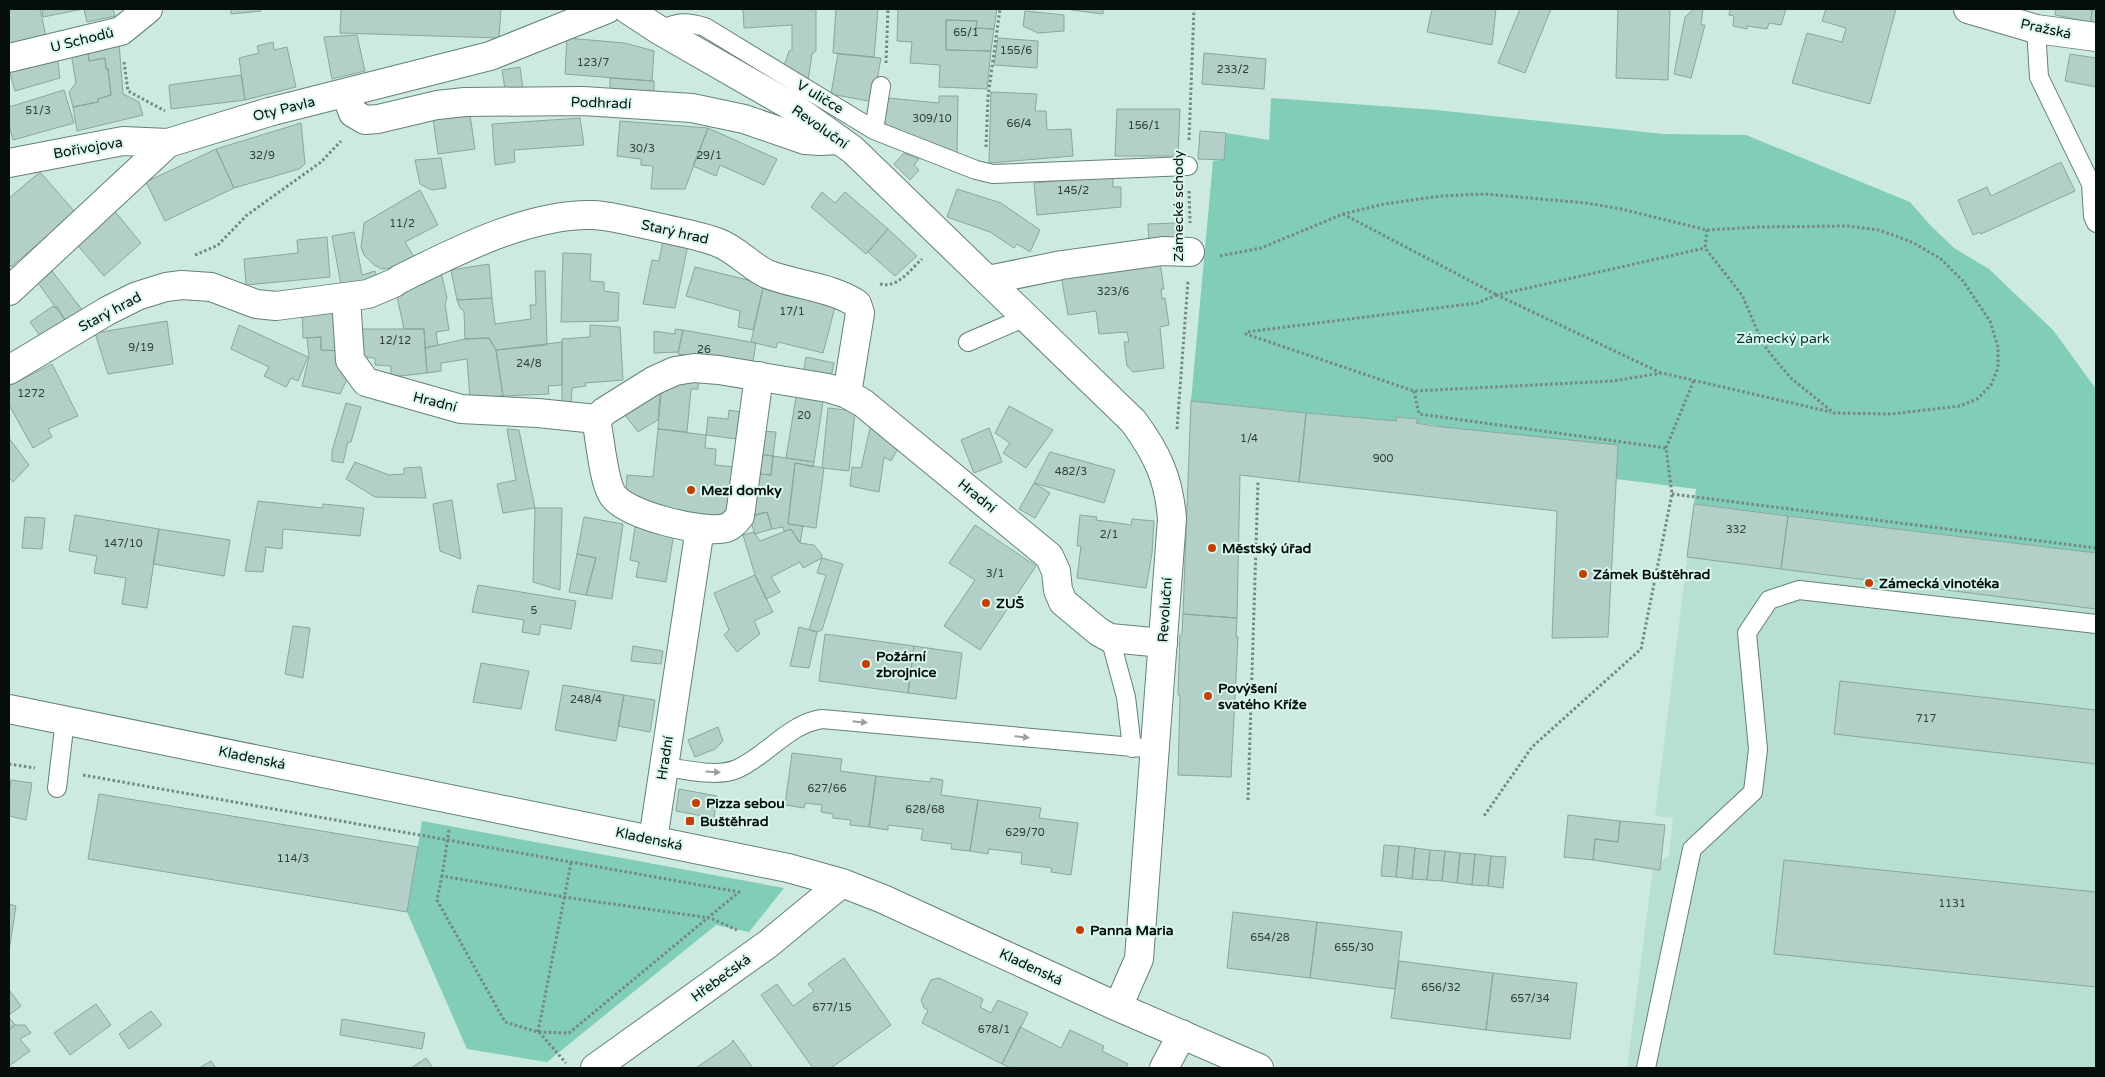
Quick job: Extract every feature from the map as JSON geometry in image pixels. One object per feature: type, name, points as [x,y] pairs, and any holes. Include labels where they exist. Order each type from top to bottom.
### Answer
[{"type":"street","name":"U Schodů","points":[[9,58],[121,31],[148,9]]},
{"type":"street","name":"Oty Pavla","points":[[9,291],[168,143],[270,112],[490,56],[607,9]]},
{"type":"street","name":"Revoluční","points":[[627,9],[659,30],[793,107],[853,150],[1134,421],[1150,444],[1163,470],[1171,500],[1172,519],[1163,643],[1144,749],[1139,960],[1118,1007]]},
{"type":"street","name":"Pražská","points":[[1968,9],[2036,29],[2096,37]]},
{"type":"street","points":[[346,94],[352,110],[360,118]]},
{"type":"street","name":"Podhradí","points":[[360,118],[371,120],[437,105],[464,102],[583,101],[692,108],[744,119],[805,140],[820,142],[839,140]]},
{"type":"street","name":"Bořivojova","points":[[9,163],[123,141],[168,143]]},
{"type":"street","name":"Starý hrad","points":[[9,370],[114,307],[137,296],[166,287],[182,285],[211,287],[265,305],[346,298],[375,292],[447,256],[494,236],[542,222],[578,215],[606,216],[701,237],[730,248],[770,275],[842,296],[857,304],[860,313],[847,394]]},
{"type":"street","points":[[988,280],[1062,265],[1163,251],[1190,252]]},
{"type":"street","name":"Hradní","points":[[346,298],[350,360],[366,382],[445,406],[461,409],[538,413],[596,419],[605,411],[653,381],[675,371],[694,368],[759,376],[828,388],[847,394],[863,403],[1049,556],[1056,571],[1058,590],[1063,602],[1099,632],[1110,638],[1163,643]]},
{"type":"street","points":[[596,419],[609,487],[618,501],[628,508],[656,519],[700,528],[724,528],[731,526],[740,516],[759,376]]},
{"type":"street","name":"Hradní","points":[[653,840],[700,528]]},
{"type":"street","name":"Kladenská","points":[[9,709],[788,868],[842,883],[883,899],[1118,1007],[1259,1068]]},
{"type":"street","name":"Hřebečská","points":[[582,1068],[768,944],[842,883]]},
{"type":"street","points":[[1164,1068],[1182,1034]]},
{"type":"lane","name":"V uličce","points":[[659,30],[679,22],[706,27],[874,130],[984,172],[993,174],[1188,166]]},
{"type":"lane","points":[[2036,29],[2039,77],[2091,184],[2093,216],[2096,223]]},
{"type":"lane","points":[[874,130],[881,86]]},
{"type":"lane","points":[[968,342],[1026,317]]},
{"type":"lane","points":[[1646,1068],[1692,849],[1753,792],[1758,749],[1747,633],[1769,600],[1799,590],[2096,624]]},
{"type":"lane","points":[[664,768],[715,772],[736,769],[805,723],[828,719],[1144,749],[1126,697],[1110,638]]},
{"type":"lane","points":[[58,779],[65,720]]},
{"type":"path","points":[[881,86],[887,58],[888,9]]},
{"type":"path","points":[[984,172],[988,97],[1000,9]]},
{"type":"path","name":"Zámecké schody","points":[[1179,402],[1190,252],[1188,166],[1194,9]]},
{"type":"path","points":[[124,56],[128,90],[172,115]]},
{"type":"path","points":[[192,256],[218,245],[248,214],[321,162],[360,118]]},
{"type":"path","points":[[1190,252],[1223,256],[1244,252],[1261,248],[1343,214],[1412,199],[1484,194],[1586,203],[1621,209],[1707,230],[1818,225],[1878,230],[1914,243],[1941,259],[1963,281],[1995,333],[1998,368],[1991,385],[1977,399],[1950,408],[1901,413],[1834,412],[1662,373],[1498,295],[1343,214]]},
{"type":"path","points":[[1707,230],[1705,248],[1742,295],[1764,344],[1798,385],[1834,412]]},
{"type":"path","points":[[1662,373],[1613,381],[1414,391],[1246,334],[1246,332],[1477,303],[1498,295],[1705,248]]},
{"type":"path","points":[[877,283],[887,286],[896,283],[924,257]]},
{"type":"path","points":[[1484,816],[1532,747],[1641,649],[1672,494],[1666,448],[1694,380]]},
{"type":"path","points":[[1414,391],[1419,414],[1666,448]]},
{"type":"path","points":[[1248,800],[1258,482]]},
{"type":"path","points":[[1672,494],[2096,548]]},
{"type":"path","points":[[9,764],[58,779],[448,840],[739,892],[569,1033],[538,1032],[505,1022],[438,900],[448,840],[454,800]]},
{"type":"path","points":[[538,1032],[571,863]]},
{"type":"path","points":[[442,876],[564,898],[710,918],[768,944]]},
{"type":"path","points":[[538,1032],[582,1068]]},
{"type":"shaded area","points":[[1694,504],[2096,553],[2096,1068],[1627,1068],[1653,869],[1660,870],[1661,862],[1669,856],[1673,818],[1655,816]]},
{"type":"green space","name":"Zámecký park","points":[[1271,98],[1436,110],[1664,134],[1746,135],[1910,202],[1954,248],[1989,269],[2053,330],[2096,389],[2096,553],[1694,504],[1696,489],[1616,479],[1434,425],[1416,423],[1418,419],[1396,417],[1397,421],[1376,420],[1191,401],[1213,161],[1224,160],[1226,133],[1269,140]]},
{"type":"green space","points":[[422,821],[784,888],[749,932],[716,925],[547,1062],[467,1049],[407,912]]},
{"type":"building","points":[[9,9],[40,9],[46,36],[9,45]]},
{"type":"building","points":[[42,9],[83,9],[43,17]]},
{"type":"building","points":[[84,9],[113,9],[115,16],[87,22]]},
{"type":"building","points":[[231,9],[261,9],[261,11],[231,14]]},
{"type":"building","points":[[341,9],[501,9],[499,38],[340,33]]},
{"type":"building","points":[[743,9],[816,9],[816,51],[812,54],[808,81],[784,66],[789,51],[792,50],[792,25],[744,28]]},
{"type":"building","points":[[836,9],[878,9],[874,57],[833,53]]},
{"type":"building","points":[[898,9],[997,9],[994,29],[976,28],[977,21],[946,20],[946,50],[991,51],[987,89],[939,87],[940,65],[910,63],[912,42],[897,41]]},
{"type":"building","points":[[1103,9],[1103,14],[1072,10]]},
{"type":"building","points":[[1432,9],[1496,9],[1492,45],[1427,32]]},
{"type":"building","points":[[1520,9],[1551,9],[1525,73],[1498,63]]},
{"type":"building","points":[[1618,9],[1670,9],[1668,80],[1616,78]]},
{"type":"building","points":[[1694,9],[1703,9],[1701,25],[1705,25],[1691,78],[1674,74],[1685,17]]},
{"type":"building","points":[[1730,9],[1786,9],[1781,25],[1769,23],[1767,29],[1747,26],[1747,29],[1733,26],[1734,16],[1729,15]]},
{"type":"building","points":[[1826,9],[1896,9],[1870,104],[1792,83],[1807,33],[1842,42],[1846,28],[1822,21]]},
{"type":"building","points":[[2056,9],[2092,9],[2091,22],[2055,15]]},
{"type":"building","points":[[2092,9],[2096,9],[2096,22],[2091,22]]},
{"type":"building","points":[[1025,11],[1064,15],[1064,31],[1038,33],[1023,26]]},
{"type":"building","points":[[946,20],[977,21],[976,28],[994,29],[991,51],[946,50]]},
{"type":"building","points":[[357,35],[365,71],[332,79],[324,37]]},
{"type":"building","points":[[567,38],[625,43],[654,51],[652,81],[565,74]]},
{"type":"building","points":[[998,38],[1038,41],[1037,68],[994,65]]},
{"type":"building","points":[[273,42],[274,50],[287,47],[296,87],[245,100],[239,58],[259,53],[257,46]]},
{"type":"building","points":[[119,43],[123,94],[139,102],[143,115],[77,131],[73,107],[98,102],[98,99],[111,95],[105,58],[89,61],[88,51]]},
{"type":"building","points":[[87,49],[89,61],[105,58],[111,95],[98,99],[98,102],[73,107],[69,92],[76,83],[71,53]]},
{"type":"building","points":[[1204,53],[1266,59],[1264,89],[1202,84]]},
{"type":"building","points":[[838,54],[881,58],[873,102],[831,94]]},
{"type":"building","points":[[2070,54],[2096,58],[2096,87],[2065,81]]},
{"type":"building","points":[[57,55],[60,78],[15,91],[9,70]]},
{"type":"building","points":[[520,67],[523,90],[505,89],[502,70]]},
{"type":"building","points":[[241,75],[245,100],[171,109],[169,85]]},
{"type":"building","points":[[610,78],[654,81],[654,94],[610,91]]},
{"type":"building","points":[[64,90],[74,123],[13,140],[9,125],[9,107]]},
{"type":"building","points":[[991,92],[1037,94],[1035,111],[1046,111],[1047,130],[1071,129],[1073,156],[989,163]]},
{"type":"building","points":[[939,96],[958,96],[957,153],[888,128],[884,121],[888,98],[939,103]]},
{"type":"building","points":[[1117,109],[1180,109],[1178,156],[1115,156]]},
{"type":"building","points":[[470,115],[475,149],[438,154],[433,119]]},
{"type":"building","points":[[580,118],[584,145],[514,150],[515,162],[495,165],[492,124]]},
{"type":"building","points":[[620,121],[708,128],[685,189],[651,189],[653,166],[641,165],[641,159],[617,156]]},
{"type":"building","points":[[301,123],[305,164],[299,169],[234,188],[216,149]]},
{"type":"building","points":[[708,128],[777,159],[764,185],[720,165],[716,176],[693,166]]},
{"type":"building","points":[[1200,131],[1226,133],[1224,160],[1198,159]]},
{"type":"building","points":[[216,149],[234,188],[165,221],[146,182]]},
{"type":"building","points":[[904,153],[919,159],[914,165],[919,170],[910,180],[894,164]]},
{"type":"building","points":[[441,158],[446,188],[432,190],[420,184],[415,160]]},
{"type":"building","points":[[2061,162],[2075,191],[1981,234],[1980,232],[1973,235],[1958,200],[1987,187],[1991,196]]},
{"type":"building","points":[[40,172],[75,212],[11,267],[9,264],[9,198]]},
{"type":"building","points":[[1113,176],[1113,187],[1121,187],[1121,207],[1037,215],[1034,183]]},
{"type":"building","points":[[957,189],[1001,203],[1040,230],[1030,252],[1017,244],[1014,248],[990,232],[947,217]]},
{"type":"building","points":[[420,190],[438,225],[405,242],[414,257],[390,268],[382,269],[374,265],[364,255],[361,247],[364,223]]},
{"type":"building","points":[[822,192],[835,203],[845,192],[888,229],[866,254],[811,207]]},
{"type":"building","points":[[112,208],[141,243],[104,276],[74,241]]},
{"type":"building","points":[[1176,223],[1175,238],[1149,242],[1148,224]]},
{"type":"building","points":[[888,229],[917,256],[895,276],[868,252]]},
{"type":"building","points":[[354,232],[362,275],[375,271],[378,280],[342,290],[332,236]]},
{"type":"building","points":[[327,237],[330,277],[246,285],[244,259],[298,253],[297,240]]},
{"type":"building","points":[[663,240],[688,245],[675,308],[643,304],[652,260],[659,261]]},
{"type":"building","points":[[563,253],[591,254],[590,281],[604,282],[604,291],[619,293],[618,321],[561,322]]},
{"type":"building","points":[[1160,262],[1164,289],[1161,289],[1162,299],[1165,298],[1169,325],[1160,327],[1164,368],[1133,372],[1127,366],[1124,342],[1129,342],[1127,332],[1099,334],[1096,311],[1068,315],[1061,276]]},
{"type":"building","points":[[489,264],[492,298],[457,300],[451,270]]},
{"type":"building","points":[[695,267],[764,284],[753,330],[738,327],[740,311],[686,296]]},
{"type":"building","points":[[440,268],[447,298],[445,304],[449,330],[436,332],[438,345],[425,348],[424,329],[404,329],[395,287]]},
{"type":"building","points":[[52,271],[83,311],[67,323],[38,283]]},
{"type":"building","points":[[535,271],[545,271],[547,345],[496,350],[489,338],[465,339],[464,311],[460,308],[457,300],[492,298],[495,324],[531,319],[530,305],[536,305]]},
{"type":"building","points":[[764,284],[836,303],[823,353],[778,342],[776,348],[751,342]]},
{"type":"building","points":[[53,306],[55,308],[57,306],[67,323],[43,340],[30,322]]},
{"type":"building","points":[[336,308],[340,351],[321,350],[321,337],[303,338],[302,310]]},
{"type":"building","points":[[167,321],[173,364],[108,374],[95,333]]},
{"type":"building","points":[[239,325],[308,357],[298,381],[291,378],[286,387],[264,376],[269,367],[231,349]]},
{"type":"building","points":[[590,325],[620,327],[623,380],[585,383],[586,386],[572,388],[571,403],[562,403],[562,339],[590,337]]},
{"type":"building","points":[[358,329],[424,329],[427,373],[391,377],[391,366],[375,365],[375,358],[357,357]]},
{"type":"building","points":[[675,329],[683,330],[678,352],[654,353],[654,331],[675,334]]},
{"type":"building","points":[[683,330],[756,343],[752,367],[678,354]]},
{"type":"building","points":[[321,337],[321,350],[340,351],[350,373],[340,394],[302,386],[309,357],[307,338]]},
{"type":"building","points":[[489,338],[496,350],[503,396],[470,398],[467,359],[441,363],[441,371],[427,373],[425,348],[465,339]]},
{"type":"building","points":[[562,342],[562,385],[548,386],[549,394],[503,396],[496,350]]},
{"type":"building","points":[[806,357],[834,363],[831,377],[803,374]]},
{"type":"building","points":[[52,364],[78,416],[48,429],[52,437],[33,448],[9,405],[9,386]]},
{"type":"building","points":[[699,374],[698,389],[691,389],[687,432],[658,429],[662,382]]},
{"type":"building","points":[[661,385],[658,420],[638,432],[622,411]]},
{"type":"building","points":[[797,391],[824,395],[814,462],[786,458]]},
{"type":"building","name":"Městský úřad","points":[[1191,401],[1306,413],[1299,482],[1240,475],[1237,618],[1183,614]]},
{"type":"building","points":[[346,403],[361,407],[351,442],[348,442],[343,463],[332,461],[332,451]]},
{"type":"building","points":[[1009,406],[1053,430],[1026,468],[1003,453],[1010,443],[995,433]]},
{"type":"building","points":[[828,408],[855,411],[849,471],[822,468]]},
{"type":"building","points":[[729,410],[741,412],[737,439],[706,435],[708,417],[728,419]]},
{"type":"building","name":"Zámek Buštěhrad","points":[[1306,413],[1397,421],[1395,417],[1418,419],[1416,423],[1434,426],[1618,445],[1608,637],[1552,638],[1557,511],[1299,482]]},
{"type":"building","points":[[871,424],[897,450],[891,461],[884,457],[879,492],[850,486],[852,467],[861,468]]},
{"type":"building","points":[[989,428],[1002,462],[974,473],[961,440]]},
{"type":"building","points":[[507,429],[519,430],[535,508],[503,513],[497,484],[516,480]]},
{"type":"building","points":[[658,429],[706,435],[705,448],[716,449],[715,465],[734,467],[729,508],[718,516],[650,507],[626,491],[627,475],[653,477]]},
{"type":"building","points":[[761,431],[776,432],[773,456],[758,454]]},
{"type":"building","points":[[9,438],[29,465],[13,482],[9,478]]},
{"type":"building","points":[[1050,452],[1115,470],[1104,503],[1034,483]]},
{"type":"building","points":[[758,454],[773,456],[771,475],[758,474]]},
{"type":"building","points":[[773,456],[814,462],[813,467],[795,463],[788,524],[803,526],[800,543],[791,529],[784,531],[783,527],[772,529],[767,512],[753,516],[758,474],[771,475]]},
{"type":"building","points":[[355,462],[389,475],[404,474],[404,468],[421,467],[426,498],[375,497],[346,479]]},
{"type":"building","points":[[795,463],[824,468],[816,528],[788,524]]},
{"type":"building","points":[[1034,483],[1050,493],[1035,518],[1019,509]]},
{"type":"building","points":[[452,500],[461,559],[440,551],[433,504]]},
{"type":"building","points":[[258,501],[322,508],[323,504],[364,508],[360,536],[283,529],[282,549],[266,547],[263,572],[245,571]]},
{"type":"building","points":[[1694,504],[1788,516],[1781,569],[1687,557]]},
{"type":"building","points":[[535,508],[562,508],[560,590],[533,582]]},
{"type":"building","points":[[767,512],[772,529],[755,534],[749,516]]},
{"type":"building","points":[[75,515],[159,529],[147,608],[122,604],[126,578],[94,573],[97,556],[69,551]]},
{"type":"building","points":[[1080,515],[1097,517],[1096,520],[1131,525],[1132,519],[1154,521],[1152,553],[1146,588],[1077,578],[1081,546],[1077,546]]},
{"type":"building","points":[[1788,516],[2096,553],[2096,609],[1781,569]]},
{"type":"building","points":[[25,517],[45,518],[42,549],[22,548]]},
{"type":"building","points":[[584,517],[623,524],[612,599],[586,595],[596,558],[577,554]]},
{"type":"building","name":"ZUŠ","points":[[975,525],[1036,566],[980,650],[944,626],[975,580],[949,563]]},
{"type":"building","points":[[635,527],[674,533],[666,582],[636,577],[639,562],[630,560]]},
{"type":"building","points":[[159,529],[230,540],[224,576],[153,564]]},
{"type":"building","points":[[791,529],[800,543],[814,545],[822,555],[822,558],[803,568],[800,562],[771,577],[780,592],[766,599],[755,575],[743,535],[754,532],[760,541]]},
{"type":"building","points":[[577,554],[596,558],[586,595],[569,592]]},
{"type":"building","points":[[822,558],[843,564],[822,630],[817,632],[809,630],[826,575],[817,573]]},
{"type":"building","points":[[755,575],[773,612],[754,621],[760,634],[737,652],[724,635],[729,630],[714,593]]},
{"type":"building","points":[[478,585],[576,601],[571,629],[541,624],[539,635],[522,632],[524,620],[472,612]]},
{"type":"building","name":"Povýšení svatého Kříže","points":[[1183,614],[1237,618],[1236,637],[1238,637],[1231,777],[1178,775],[1180,695],[1178,695],[1180,635],[1182,634]]},
{"type":"building","points":[[293,626],[310,628],[303,678],[285,674]]},
{"type":"building","points":[[799,627],[817,632],[809,668],[790,666]]},
{"type":"building","name":"Požární zbrojnice","points":[[825,634],[914,646],[908,693],[819,681]]},
{"type":"building","points":[[633,646],[663,651],[661,664],[631,661]]},
{"type":"building","points":[[914,646],[962,653],[956,699],[908,693]]},
{"type":"building","points":[[481,663],[529,671],[521,709],[473,702]]},
{"type":"building","points":[[1840,681],[2096,710],[2096,764],[1834,734]]},
{"type":"building","points":[[563,685],[624,695],[616,741],[555,730]]},
{"type":"building","points":[[624,695],[655,700],[650,732],[618,726]]},
{"type":"building","points":[[718,727],[723,741],[715,749],[695,757],[688,740]]},
{"type":"building","points":[[792,753],[842,759],[840,771],[876,776],[869,827],[850,825],[851,820],[833,818],[833,814],[821,812],[822,805],[805,803],[804,808],[785,805]]},
{"type":"building","points":[[876,776],[930,782],[931,778],[943,780],[941,795],[978,800],[970,851],[951,849],[952,844],[921,840],[923,829],[888,825],[888,830],[869,827]]},
{"type":"building","points":[[11,780],[32,783],[26,820],[9,816]]},
{"type":"building","name":"Pizza sebou","points":[[679,789],[717,796],[714,818],[676,811]]},
{"type":"building","points":[[99,794],[418,847],[407,912],[88,859]]},
{"type":"building","points":[[978,800],[1041,808],[1039,818],[1078,823],[1071,875],[1051,872],[1052,868],[1021,864],[1022,853],[989,849],[988,854],[970,851]]},
{"type":"building","points":[[1568,815],[1620,821],[1618,842],[1595,839],[1593,860],[1564,857]]},
{"type":"building","points":[[1620,821],[1665,825],[1660,870],[1593,860],[1595,839],[1618,842]]},
{"type":"building","points":[[1384,845],[1399,846],[1396,877],[1381,876]]},
{"type":"building","points":[[1399,846],[1415,848],[1412,879],[1396,877]]},
{"type":"building","points":[[1415,848],[1430,850],[1427,880],[1412,879]]},
{"type":"building","points":[[1430,850],[1445,851],[1442,881],[1427,880]]},
{"type":"building","points":[[1445,851],[1460,853],[1457,883],[1442,881]]},
{"type":"building","points":[[1460,853],[1475,854],[1472,885],[1457,883]]},
{"type":"building","points":[[1475,854],[1491,856],[1488,886],[1472,885]]},
{"type":"building","points":[[1491,856],[1506,857],[1503,888],[1488,886]]},
{"type":"building","points":[[1784,860],[2096,892],[2096,987],[1774,954]]},
{"type":"building","points":[[9,904],[16,906],[9,951]]},
{"type":"building","points":[[1233,912],[1317,922],[1310,978],[1227,968]]},
{"type":"building","points":[[1317,922],[1402,932],[1395,989],[1310,978]]},
{"type":"building","points":[[844,958],[891,1025],[831,1068],[813,1068],[761,995],[777,984],[793,1006],[814,991],[808,984]]},
{"type":"building","points":[[1399,961],[1493,973],[1486,1030],[1391,1018]]},
{"type":"building","points":[[1493,973],[1577,983],[1570,1039],[1486,1030]]},
{"type":"building","points":[[939,978],[983,999],[980,1007],[991,1013],[998,1000],[1028,1013],[1002,1064],[922,1023],[928,1010],[924,1008],[921,1000],[931,980]]},
{"type":"building","points":[[9,992],[21,1006],[9,1015]]},
{"type":"building","points":[[96,1004],[111,1025],[70,1055],[54,1033]]},
{"type":"building","points":[[151,1011],[162,1025],[129,1049],[119,1034]]},
{"type":"building","points":[[9,1017],[15,1025],[9,1030]]},
{"type":"building","points":[[342,1019],[425,1033],[422,1049],[340,1035]]},
{"type":"building","points":[[15,1025],[25,1025],[31,1033],[20,1039],[30,1051],[9,1066],[9,1030]]},
{"type":"building","points":[[1020,1027],[1061,1048],[1070,1030],[1104,1046],[1102,1051],[1128,1064],[1126,1068],[1011,1068],[1002,1064]]},
{"type":"building","points":[[733,1040],[753,1068],[696,1068],[732,1043]]},
{"type":"building","points":[[426,1058],[433,1068],[411,1068]]},
{"type":"building","points":[[211,1061],[216,1068],[199,1068]]},
{"type":"place","name":"Mezi domky","points":[[691,490]]},
{"type":"place","name":"Městský úřad","points":[[1212,548]]},
{"type":"place","name":"Zámek Buštěhrad","points":[[1583,574]]},
{"type":"place","name":"Zámecká vinotéka","points":[[1869,583]]},
{"type":"place","name":"ZUŠ","points":[[986,603]]},
{"type":"place","name":"Požární zbrojnice","points":[[866,664]]},
{"type":"place","name":"Povýšení svatého Kříže","points":[[1208,696]]},
{"type":"place","name":"Pizza sebou","points":[[696,803]]},
{"type":"place","name":"Buštěhrad","points":[[690,821]]},
{"type":"place","name":"Panna Maria","points":[[1080,930]]}]
